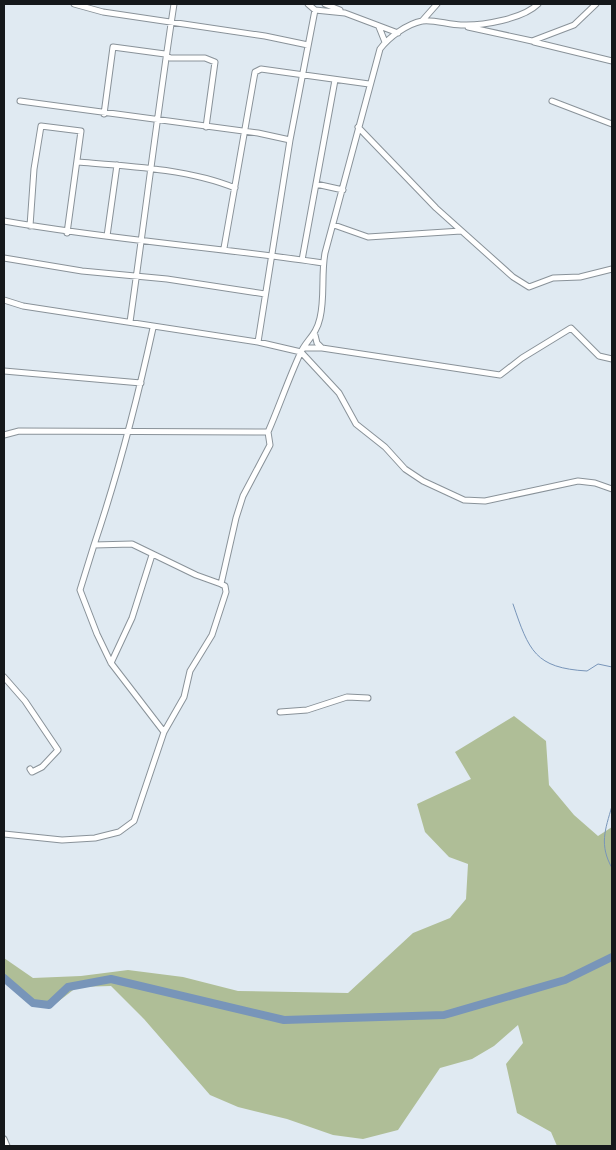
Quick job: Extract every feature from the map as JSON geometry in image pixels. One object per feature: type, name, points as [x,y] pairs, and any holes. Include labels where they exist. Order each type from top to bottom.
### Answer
[{"type":"street","points":[[74,4],[103,12],[265,36],[308,45]]},
{"type":"street","points":[[130,322],[158,121],[165,54],[174,4]]},
{"type":"street","points":[[308,4],[315,10],[344,13]]},
{"type":"street","points":[[327,4],[344,13],[398,33]]},
{"type":"street","points":[[221,584],[243,496],[270,445],[268,432],[303,350],[315,335],[323,301],[321,279],[323,263],[369,84],[380,49],[385,42],[398,33],[422,21],[437,4]]},
{"type":"street","points":[[460,25],[484,24],[519,14],[538,4]]},
{"type":"street","points":[[532,41],[574,25],[596,4]]},
{"type":"street","points":[[258,342],[264,294],[301,75],[315,10]]},
{"type":"street","points":[[422,21],[460,25],[612,61]]},
{"type":"street","points":[[379,26],[385,42]]},
{"type":"street","points":[[104,114],[113,47],[165,54],[170,58],[205,58],[215,62],[206,127]]},
{"type":"street","points":[[224,248],[255,72],[261,69],[369,84]]},
{"type":"street","points":[[302,260],[335,80]]},
{"type":"street","points":[[20,101],[290,140]]},
{"type":"street","points":[[552,101],[612,124]]},
{"type":"street","points":[[30,226],[34,169],[41,126],[81,131],[68,233]]},
{"type":"street","points":[[358,127],[436,208],[513,277],[530,287],[554,278],[580,277],[612,269]]},
{"type":"street","points":[[78,162],[151,169],[221,182],[235,188]]},
{"type":"street","points":[[107,236],[117,165]]},
{"type":"street","points":[[316,184],[343,190]]},
{"type":"street","points":[[4,222],[68,233],[224,248],[270,257],[323,263]]},
{"type":"street","points":[[334,225],[368,237],[461,231]]},
{"type":"street","points":[[4,258],[82,271],[137,276],[264,294]]},
{"type":"street","points":[[4,300],[23,306],[130,322],[153,328],[303,350],[322,348],[500,375],[522,358],[539,350],[571,328],[599,356],[612,359]]},
{"type":"street","points":[[153,328],[141,383],[105,513],[80,590],[96,634],[111,663],[164,732]]},
{"type":"street","points":[[315,335],[317,343],[322,348]]},
{"type":"street","points":[[303,350],[339,392],[356,424],[385,447],[412,475],[448,494],[464,500],[486,501],[578,481],[595,483],[612,489]]},
{"type":"street","points":[[4,371],[141,383]]},
{"type":"street","points":[[4,435],[19,431],[268,432]]},
{"type":"street","points":[[4,834],[62,840],[95,838],[119,832],[134,821],[164,732],[184,697],[190,671],[212,635],[226,592],[225,586],[196,575],[132,544],[94,545]]},
{"type":"street","points":[[111,663],[132,618],[152,555]]},
{"type":"street","points":[[4,677],[25,701],[58,750],[42,767],[32,772],[30,769]]},
{"type":"street","points":[[280,712],[307,710],[347,697],[368,698]]},
{"type":"street","points":[[4,1139],[6,1146]]},
{"type":"green space","points":[[514,716],[546,741],[549,785],[574,815],[598,836],[612,827],[612,1146],[557,1146],[551,1132],[517,1113],[506,1064],[523,1043],[518,1025],[494,1046],[472,1059],[440,1068],[398,1130],[363,1139],[333,1135],[287,1119],[238,1107],[210,1095],[144,1019],[111,986],[77,987],[50,1008],[34,1005],[4,981],[4,958],[33,978],[81,976],[128,970],[183,977],[238,991],[348,993],[413,933],[450,918],[466,899],[468,864],[449,857],[425,832],[417,804],[471,779],[455,752]]},
{"type":"waterway","points":[[513,604],[530,645],[536,654],[545,661],[556,666],[587,671],[598,664],[612,667]]},
{"type":"waterway","points":[[612,806],[604,837],[604,845],[612,868]]},
{"type":"waterway","points":[[4,978],[33,1003],[49,1005],[68,987],[111,979],[284,1020],[444,1015],[565,980],[612,957]]}]
